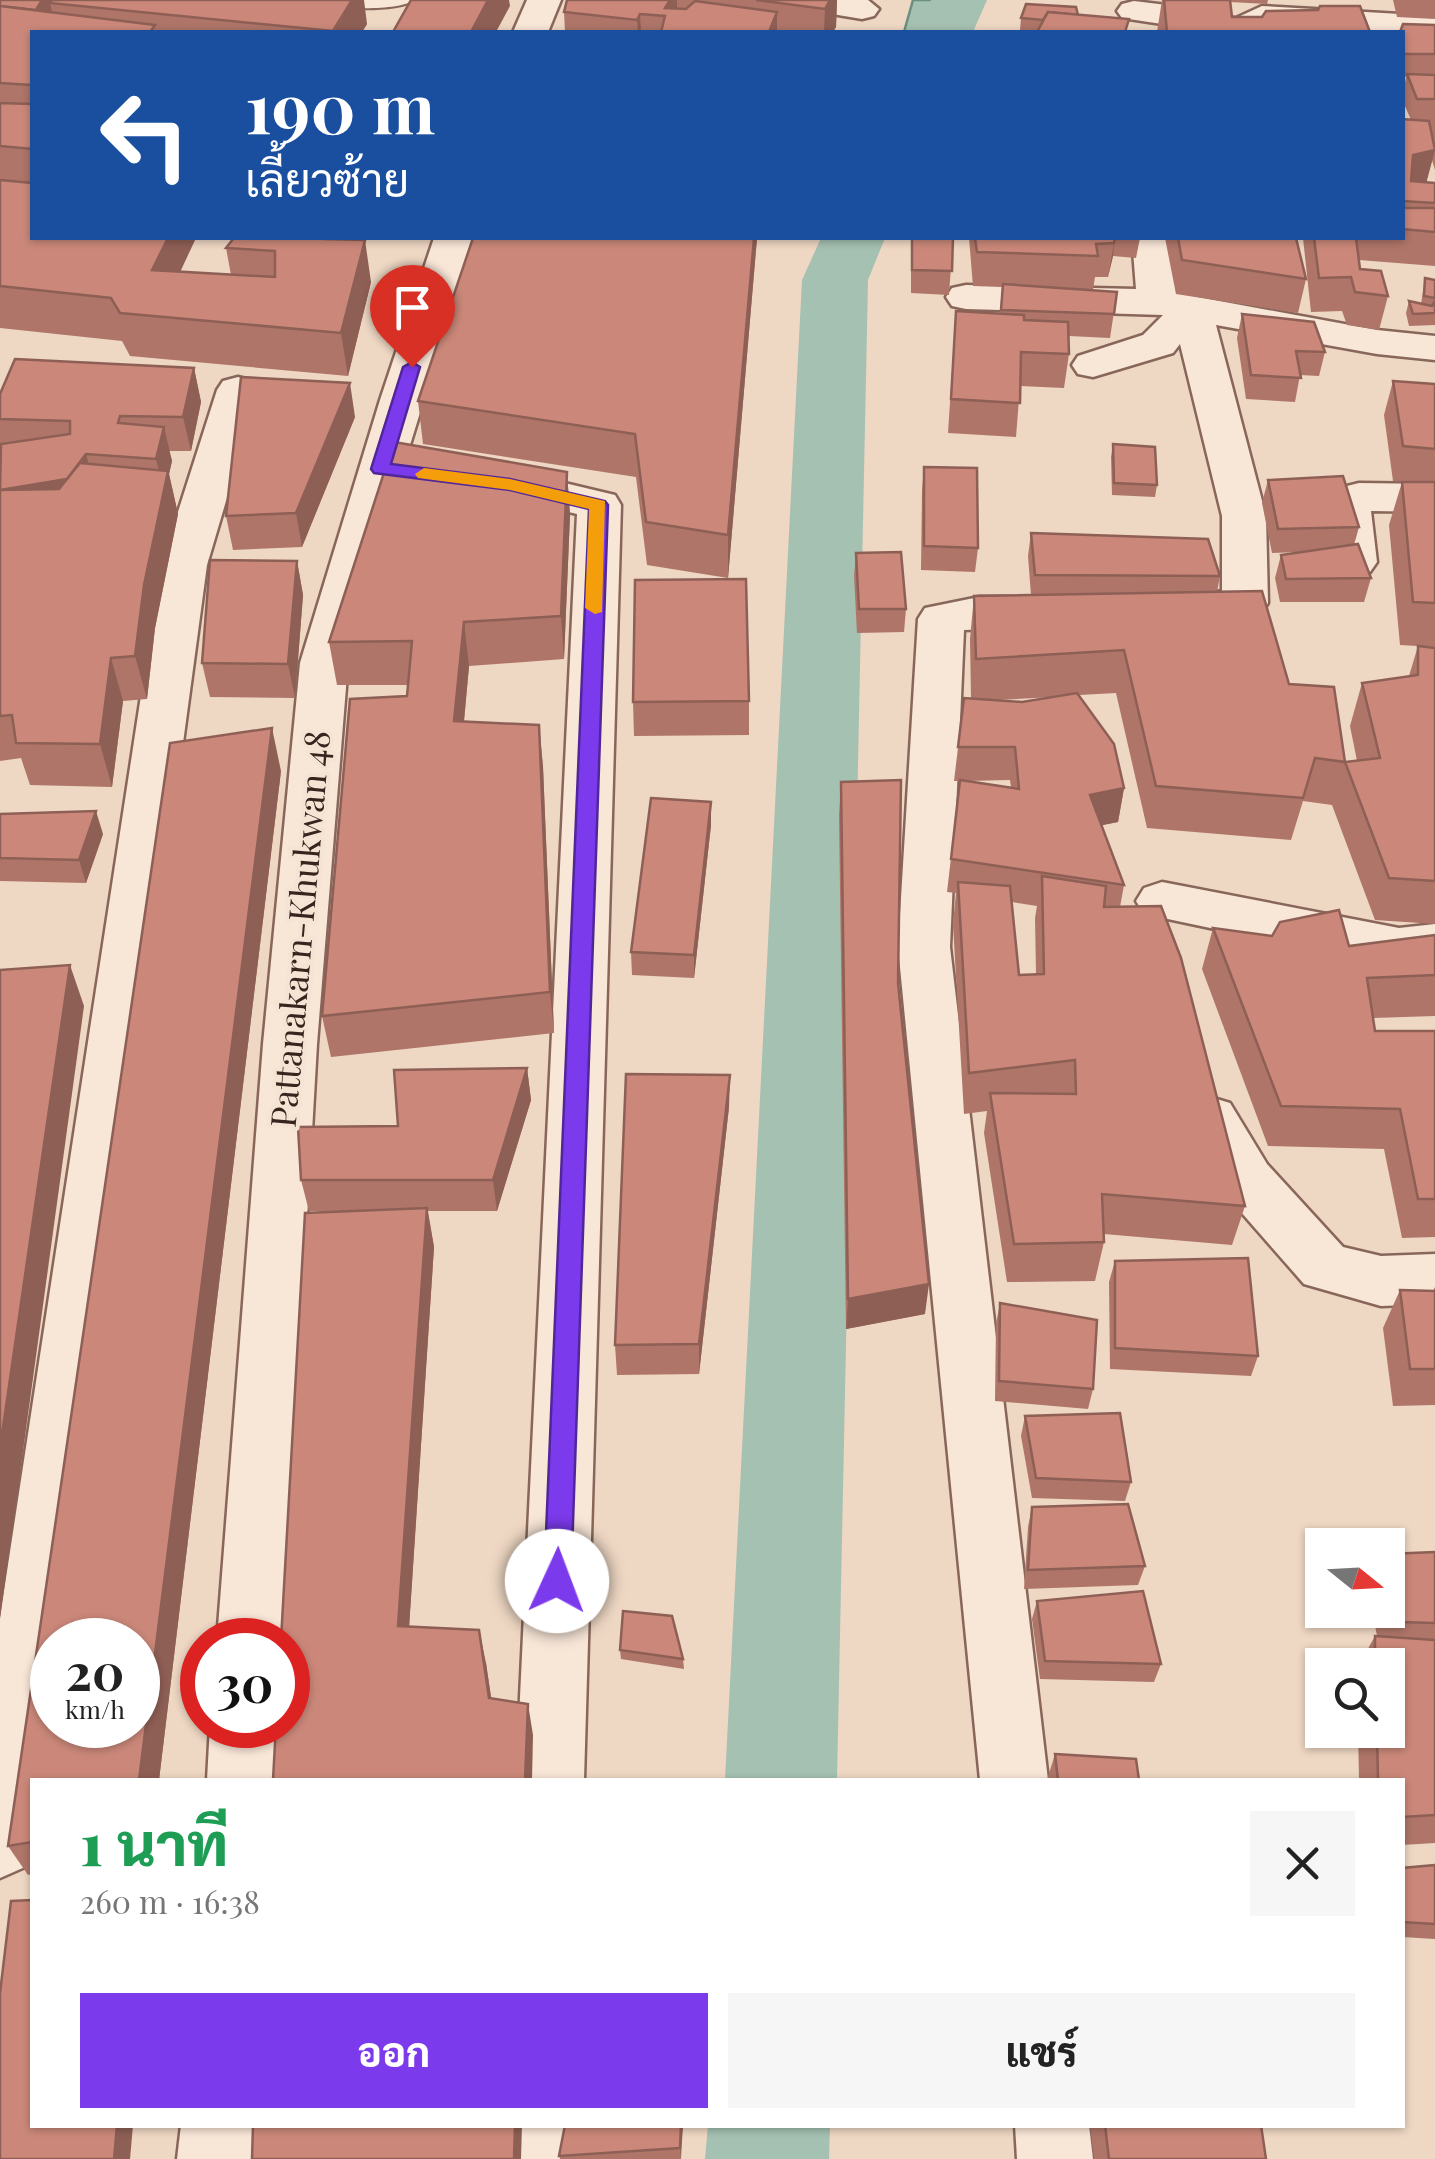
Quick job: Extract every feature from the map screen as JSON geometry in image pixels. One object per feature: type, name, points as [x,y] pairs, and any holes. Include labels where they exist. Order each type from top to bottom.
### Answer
[{"type":"street","points":[[531,30],[544,0]]},
{"type":"street","points":[[802,0],[862,9]]},
{"type":"street","points":[[1134,14],[1171,14],[1189,27],[1244,29],[1262,16],[1435,28]]},
{"type":"street","name":"Pattanakarn-Khukwan 48","points":[[251,1618],[290,1044],[324,663],[380,469],[382,398],[453,240]]},
{"type":"street","points":[[1153,240],[1244,516],[1278,568]]},
{"type":"street","points":[[966,297],[1174,306],[1377,342],[1435,348]]},
{"type":"street","points":[[1093,365],[1158,344],[1174,306]]},
{"type":"street","points":[[0,1843],[184,565],[237,390]]},
{"type":"street","points":[[380,469],[510,484],[599,505],[550,1778]]},
{"type":"street","points":[[1014,1778],[924,947],[940,619],[979,612],[1199,612],[1245,604],[1278,568],[1354,562],[1348,506],[1358,497],[1435,498]]},
{"type":"street","points":[[1162,900],[1399,948],[1435,944]]},
{"type":"street","points":[[1210,1118],[1246,1180],[1324,1267],[1380,1281],[1435,1280]]},
{"type":"street","points":[[240,1778],[242,1748]]},
{"type":"street","points":[[215,2159],[218,2128]]},
{"type":"street","points":[[535,2159],[536,2128]]},
{"type":"street","points":[[1052,2128],[1056,2159]]},
{"type":"lane","points":[[325,0],[406,0]]},
{"type":"shaded area","points":[[913,0],[959,0],[946,30],[905,30]]},
{"type":"building","points":[[0,0],[42,0],[36,10],[0,6]]},
{"type":"building","points":[[52,0],[352,0],[334,30],[50,3]]},
{"type":"building","points":[[411,0],[488,0],[472,30],[394,30]]},
{"type":"building","points":[[567,0],[670,0],[665,8],[686,9],[695,1],[777,12],[770,30],[662,30],[665,16],[640,14],[637,20],[564,12]]},
{"type":"building","points":[[756,0],[830,0],[825,9]]},
{"type":"building","points":[[1164,0],[1230,0],[1232,17],[1262,17],[1266,11],[1318,10],[1320,6],[1360,6],[1369,30],[1167,30]]},
{"type":"building","points":[[1026,4],[1076,7],[1078,15],[1048,12],[1043,20],[1021,18]]},
{"type":"building","points":[[0,6],[155,25],[151,30],[30,30],[30,85],[0,83]]},
{"type":"building","points":[[1048,12],[1129,19],[1126,30],[1038,30]]},
{"type":"building","points":[[1403,24],[1435,25],[1435,54],[1405,54],[1405,30],[1401,30]]},
{"type":"building","points":[[1407,74],[1435,75],[1435,99],[1417,99]]},
{"type":"building","points":[[0,103],[30,104],[30,149],[0,146]]},
{"type":"building","points":[[1405,119],[1429,121],[1435,150],[1413,155],[1411,181],[1435,183],[1435,203],[1405,201]]},
{"type":"building","points":[[0,180],[30,183],[30,240],[167,240],[152,270],[275,277],[275,251],[226,248],[232,240],[365,240],[341,333],[120,313],[111,298],[0,286]]},
{"type":"building","points":[[1405,208],[1435,208],[1435,232],[1405,229]]},
{"type":"building","points":[[472,240],[754,240],[728,535],[646,522],[635,434],[418,401]]},
{"type":"building","points":[[912,240],[953,240],[952,271],[912,270]]},
{"type":"building","points":[[975,240],[1115,240],[1096,244],[1098,256],[977,252]]},
{"type":"building","points":[[1178,240],[1296,240],[1306,279],[1182,260]]},
{"type":"building","points":[[1314,240],[1356,240],[1360,269],[1381,271],[1388,296],[1355,292],[1351,277],[1319,278]]},
{"type":"building","points":[[1425,278],[1435,280],[1435,298],[1424,296]]},
{"type":"building","points":[[1003,284],[1117,292],[1114,314],[1001,310]]},
{"type":"building","points":[[1409,301],[1432,306],[1435,301],[1435,313],[1413,314]]},
{"type":"building","points":[[956,311],[1068,322],[1069,354],[1021,352],[1020,403],[951,399]]},
{"type":"building","points":[[1242,314],[1314,322],[1325,352],[1296,351],[1301,378],[1251,375]]},
{"type":"building","points":[[15,359],[194,368],[183,417],[120,416],[118,423],[164,427],[156,459],[86,454],[67,479],[0,490],[1,444],[70,434],[70,421],[0,419],[0,394]]},
{"type":"building","points":[[241,377],[350,383],[296,513],[226,516]]},
{"type":"building","points":[[1393,381],[1435,384],[1435,449],[1403,446]]},
{"type":"building","points":[[394,442],[567,472],[561,616],[464,622],[454,721],[539,725],[550,992],[322,1016],[350,699],[407,696],[412,641],[329,642]]},
{"type":"building","points":[[1113,444],[1155,447],[1157,485],[1114,483]]},
{"type":"building","points":[[80,463],[168,471],[144,585],[135,656],[111,658],[100,744],[16,743],[12,715],[0,716],[0,490],[59,489]]},
{"type":"building","points":[[924,467],[977,468],[978,548],[924,546]]},
{"type":"building","points":[[1343,476],[1359,527],[1278,529],[1268,480]]},
{"type":"building","points":[[1402,482],[1435,482],[1435,603],[1413,602]]},
{"type":"building","points":[[1031,533],[1208,539],[1220,576],[1035,575]]},
{"type":"building","points":[[1358,544],[1371,578],[1286,579],[1281,555]]},
{"type":"building","points":[[901,552],[906,609],[859,609],[856,553]]},
{"type":"building","points":[[210,560],[297,561],[288,664],[202,663]]},
{"type":"building","points":[[746,579],[749,701],[633,702],[635,580]]},
{"type":"building","points":[[1262,591],[1289,684],[1334,687],[1345,762],[1315,758],[1303,798],[1156,786],[1124,650],[976,659],[974,596]]},
{"type":"building","points":[[1418,646],[1435,648],[1435,881],[1389,878],[1345,762],[1380,758],[1362,683],[1418,675]]},
{"type":"building","points":[[1077,693],[1114,744],[1124,788],[1090,795],[1124,885],[951,859],[960,780],[1019,789],[1015,747],[958,747],[964,698],[1022,702]]},
{"type":"building","points":[[272,728],[159,1618],[41,1618],[170,743]]},
{"type":"building","points":[[901,780],[898,983],[929,1284],[848,1299],[841,782]]},
{"type":"building","points":[[651,798],[711,802],[694,955],[631,952]]},
{"type":"building","points":[[96,811],[79,860],[0,858],[0,814]]},
{"type":"building","points":[[1042,876],[1106,886],[1104,907],[1161,906],[1181,958],[1245,1206],[1102,1194],[1104,1242],[1014,1244],[990,1093],[1076,1094],[1075,1060],[969,1073],[958,882],[1010,886],[1019,975],[1044,974]]},
{"type":"building","points":[[1339,910],[1349,946],[1435,935],[1435,975],[1367,978],[1375,1031],[1435,1031],[1435,1199],[1418,1199],[1400,1109],[1281,1106],[1213,928],[1272,936],[1280,922]]},
{"type":"building","points":[[70,965],[0,1448],[0,970]]},
{"type":"building","points":[[527,1068],[493,1180],[301,1180],[298,1127],[398,1126],[394,1070]]},
{"type":"building","points":[[626,1074],[730,1075],[699,1344],[615,1345]]},
{"type":"building","points":[[427,1208],[398,1626],[479,1630],[489,1698],[528,1704],[525,1778],[273,1778],[275,1748],[310,1748],[310,1618],[282,1618],[305,1213]]},
{"type":"building","points":[[1248,1258],[1258,1356],[1115,1348],[1115,1261]]},
{"type":"building","points":[[1400,1290],[1435,1291],[1435,1369],[1410,1369]]},
{"type":"building","points":[[1000,1303],[1097,1320],[1093,1389],[999,1381]]},
{"type":"building","points":[[1120,1413],[1131,1482],[1036,1478],[1025,1416]]},
{"type":"building","points":[[1128,1504],[1145,1566],[1028,1570],[1032,1507]]},
{"type":"building","points":[[1435,1552],[1435,1623],[1405,1622],[1405,1553]]},
{"type":"building","points":[[1143,1591],[1161,1664],[1045,1661],[1037,1601]]},
{"type":"building","points":[[623,1611],[672,1616],[683,1659],[620,1650]]},
{"type":"building","points":[[1375,1636],[1435,1640],[1435,1815],[1405,1817],[1405,1778],[1378,1778],[1377,1748],[1405,1748],[1405,1648],[1375,1648]]},
{"type":"building","points":[[30,1696],[30,1748],[143,1748],[139,1778],[30,1778],[30,1842],[8,1846]]},
{"type":"building","points":[[1055,1754],[1136,1759],[1139,1778],[1058,1778]]},
{"type":"building","points":[[1435,1865],[1435,1924],[1405,1922],[1405,1868]]},
{"type":"building","points":[[30,1900],[30,2128],[117,2128],[114,2159],[0,2159],[0,1993],[11,1901]]},
{"type":"building","points":[[253,2128],[515,2128],[514,2159],[252,2159]]},
{"type":"building","points":[[564,2128],[681,2128],[680,2148],[559,2156]]},
{"type":"building","points":[[1105,2128],[1261,2128],[1266,2159],[1109,2159]]},
{"type":"waterway","points":[[946,30],[959,0]]},
{"type":"waterway","points":[[781,1778],[835,280],[852,240]]},
{"type":"waterway","points":[[767,2159],[769,2128]]},
{"type":"slow traffic","points":[[424,474],[510,484],[599,505],[595,608]]},
{"type":"route","points":[[412,367],[380,469],[510,484],[599,505],[557,1581]]}]
